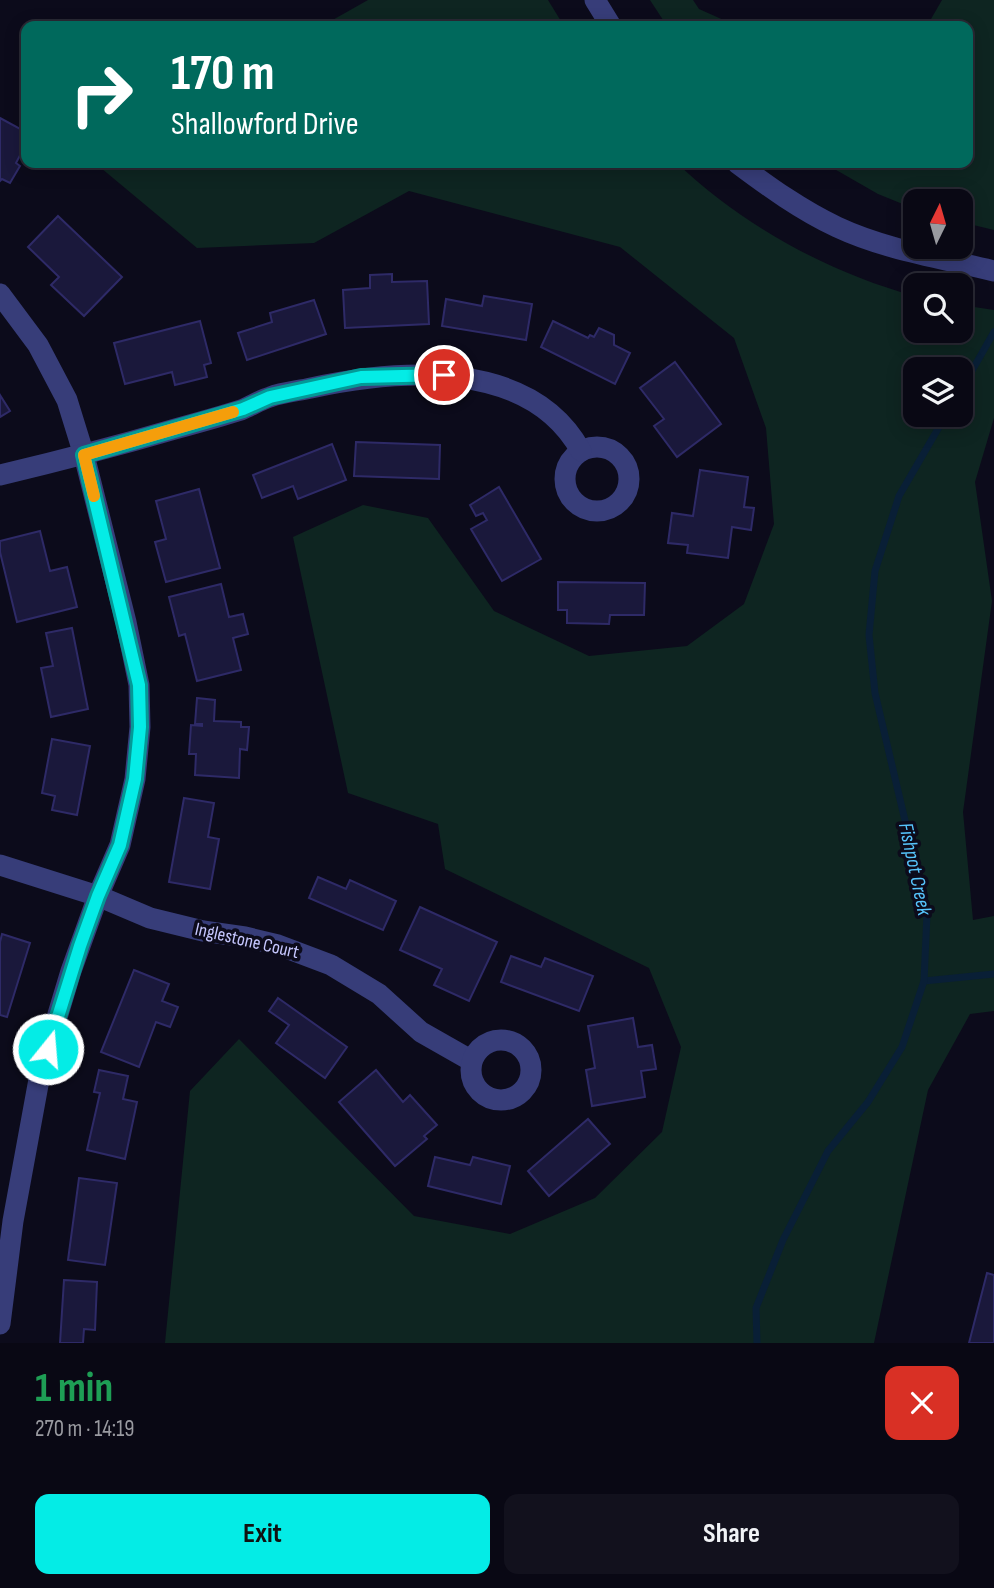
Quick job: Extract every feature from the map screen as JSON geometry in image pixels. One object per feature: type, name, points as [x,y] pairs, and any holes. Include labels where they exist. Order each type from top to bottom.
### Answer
[{"type":"street","points":[[595,0],[608,21]]},
{"type":"street","points":[[744,168],[795,204],[839,228],[905,250],[994,271]]},
{"type":"street","points":[[0,293],[38,345],[61,389],[84,455],[139,685],[140,727],[135,779],[120,845],[71,971],[40,1074],[13,1221],[0,1324]]},
{"type":"street","points":[[0,475],[84,455],[243,409],[270,397],[361,377],[444,375],[498,385],[528,398],[546,410],[575,439],[581,451]]},
{"type":"street","name":"Inglestone Court","points":[[0,865],[98,896],[150,918],[278,945],[331,965],[379,994],[421,1032],[472,1061]]},
{"type":"green space","points":[[368,0],[548,0],[561,21],[331,21]]},
{"type":"green space","points":[[650,0],[693,0],[699,9],[726,21],[664,21]]},
{"type":"green space","points":[[942,0],[994,0],[994,230],[973,225],[973,189],[903,189],[903,204],[878,194],[833,168],[973,168],[973,21],[930,21]]},
{"type":"green space","points":[[101,168],[682,168],[730,207],[788,244],[851,274],[903,292],[903,343],[973,343],[973,307],[994,310],[994,418],[975,482],[992,601],[963,812],[973,920],[994,916],[994,1011],[970,1014],[928,1090],[874,1343],[165,1343],[190,1091],[239,1039],[414,1216],[510,1234],[595,1198],[662,1132],[681,1047],[649,968],[445,869],[438,824],[348,793],[293,537],[363,505],[428,518],[494,611],[589,656],[687,646],[744,604],[774,524],[766,428],[734,338],[620,247],[409,191],[314,243],[197,248]]},
{"type":"building","points":[[0,118],[21,129],[21,154],[16,163],[20,166],[10,183],[2,179],[0,181]]},
{"type":"building","points":[[58,216],[122,277],[84,316],[51,285],[59,277],[28,247]]},
{"type":"building","points":[[392,274],[392,282],[427,281],[429,324],[345,328],[343,290],[370,288],[370,275]]},
{"type":"building","points":[[484,296],[532,304],[526,340],[442,326],[446,299],[482,306]]},
{"type":"building","points":[[314,300],[326,334],[247,360],[238,333],[272,322],[270,313]]},
{"type":"building","points":[[200,321],[211,363],[204,365],[207,377],[175,385],[172,372],[125,384],[114,343]]},
{"type":"building","points":[[553,321],[588,338],[590,335],[594,337],[599,328],[614,335],[614,345],[630,353],[615,384],[541,347]]},
{"type":"building","points":[[675,362],[721,424],[677,457],[654,426],[664,419],[640,388]]},
{"type":"building","points":[[0,395],[10,411],[0,417]]},
{"type":"building","points":[[356,442],[440,445],[439,479],[354,476]]},
{"type":"building","points":[[332,444],[346,480],[298,499],[293,486],[262,498],[253,475]]},
{"type":"building","points":[[700,470],[748,477],[744,507],[754,508],[751,530],[732,527],[728,558],[687,553],[688,545],[668,543],[672,513],[693,516]]},
{"type":"building","points":[[499,487],[541,559],[502,581],[471,529],[487,520],[483,513],[476,516],[470,505]]},
{"type":"building","points":[[199,489],[220,568],[166,582],[155,542],[166,539],[156,501]]},
{"type":"building","points":[[40,531],[50,571],[67,567],[77,607],[17,622],[0,552],[0,541]]},
{"type":"building","points":[[558,582],[645,583],[644,615],[610,615],[609,624],[567,623],[567,610],[558,610]]},
{"type":"building","points":[[221,584],[229,617],[243,614],[248,634],[233,638],[241,670],[197,681],[185,634],[179,636],[169,597]]},
{"type":"building","points":[[72,628],[88,709],[51,717],[41,668],[53,666],[46,633]]},
{"type":"building","points":[[197,698],[215,700],[214,721],[241,722],[241,727],[249,727],[247,750],[240,749],[239,778],[195,775],[196,754],[189,754],[191,725],[202,726],[195,724]]},
{"type":"building","points":[[52,739],[90,746],[77,815],[52,810],[55,796],[42,793]]},
{"type":"building","points":[[184,798],[214,803],[208,837],[219,839],[210,889],[169,882]]},
{"type":"building","points":[[318,877],[346,889],[350,880],[396,901],[383,930],[309,898]]},
{"type":"building","points":[[420,907],[497,942],[469,1001],[434,985],[442,969],[400,950]]},
{"type":"building","points":[[2,934],[30,943],[7,1017],[0,1015]]},
{"type":"building","points":[[511,956],[541,967],[545,958],[593,976],[579,1011],[501,982]]},
{"type":"building","points":[[134,970],[169,984],[162,1001],[178,1007],[170,1027],[156,1022],[139,1067],[101,1052]]},
{"type":"building","points":[[278,998],[347,1047],[325,1078],[276,1043],[289,1025],[269,1011]]},
{"type":"building","points":[[633,1018],[638,1047],[652,1045],[656,1069],[641,1071],[645,1097],[592,1106],[586,1070],[595,1068],[588,1026]]},
{"type":"building","points":[[99,1070],[128,1076],[123,1099],[137,1102],[125,1159],[87,1150],[100,1093],[94,1092]]},
{"type":"building","points":[[376,1070],[403,1102],[410,1095],[437,1125],[424,1136],[427,1139],[395,1166],[339,1102]]},
{"type":"building","points":[[588,1119],[610,1144],[549,1196],[528,1171]]},
{"type":"building","points":[[435,1157],[470,1165],[473,1157],[510,1166],[501,1204],[428,1186]]},
{"type":"building","points":[[79,1178],[117,1183],[105,1265],[68,1260]]},
{"type":"building","points":[[987,1273],[994,1275],[994,1343],[969,1343]]},
{"type":"building","points":[[64,1280],[97,1282],[95,1330],[84,1329],[83,1343],[60,1343]]},
{"type":"waterway","name":"Fishpot Creek","points":[[973,369],[994,332]]},
{"type":"waterway","name":"Fishpot Creek","points":[[757,1343],[756,1308],[783,1240],[828,1151],[868,1102],[902,1047],[924,981],[927,914],[875,693],[869,635],[875,571],[899,496],[939,427]]},
{"type":"waterway","points":[[924,981],[994,974]]},
{"type":"slow traffic","points":[[94,496],[84,455],[233,412]]},
{"type":"route","points":[[48,1049],[71,971],[120,845],[135,779],[140,727],[139,685],[84,455],[243,409],[270,397],[361,377],[444,375]]}]
